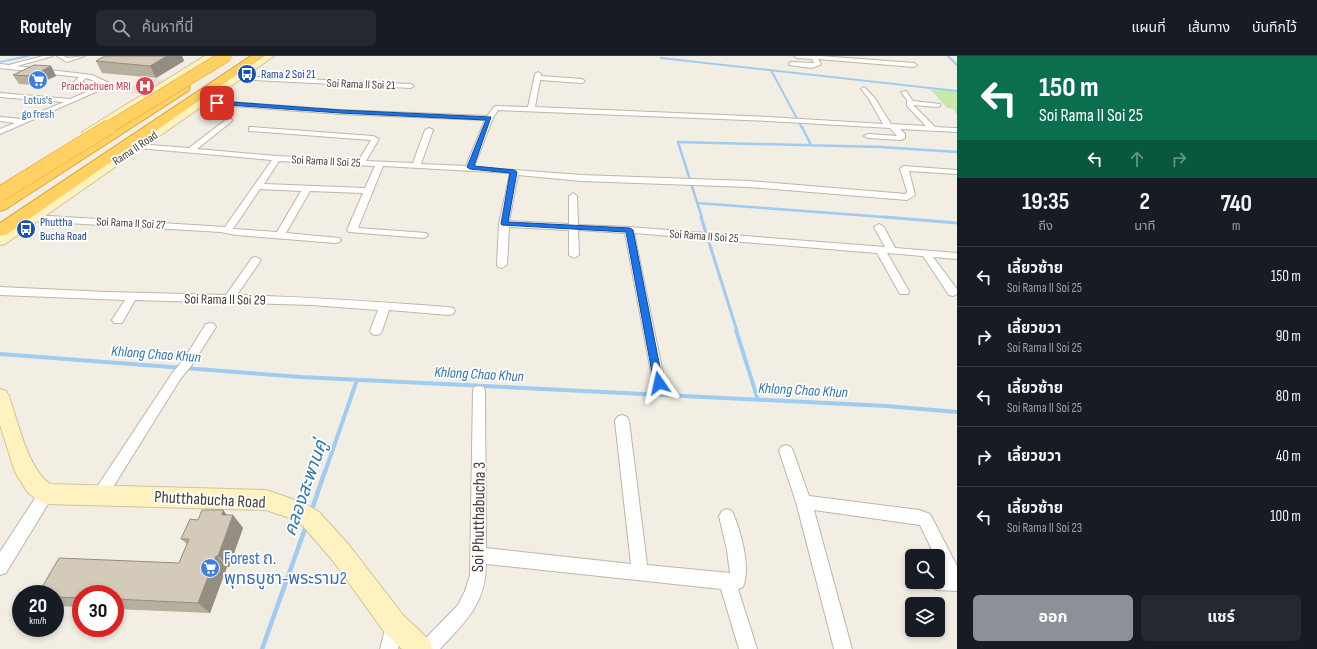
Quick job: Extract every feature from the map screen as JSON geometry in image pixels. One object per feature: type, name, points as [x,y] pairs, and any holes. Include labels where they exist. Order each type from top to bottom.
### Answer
[{"type":"highway","points":[[0,194],[226,56]]},
{"type":"highway","points":[[0,205],[164,98],[232,56]]},
{"type":"highway","points":[[0,205],[238,56]]},
{"type":"highway","points":[[0,221],[250,56]]},
{"type":"highway","points":[[0,218],[224,71],[250,56]]},
{"type":"highway","points":[[0,231],[258,56]]},
{"type":"main road","points":[[0,186],[211,56]]},
{"type":"main road","name":"Rama II Road","points":[[0,241],[270,56]]},
{"type":"main road","points":[[0,396],[25,472],[35,486],[46,494]]},
{"type":"main road","name":"Phutthabucha Road","points":[[46,494],[266,500],[304,514],[340,553],[394,624],[420,649]]},
{"type":"street","points":[[3,67],[50,56]]},
{"type":"street","points":[[60,56],[67,60],[82,56]]},
{"type":"street","points":[[797,56],[914,64]]},
{"type":"street","points":[[791,64],[806,66],[818,64],[814,57]]},
{"type":"street","points":[[0,132],[21,121],[96,90],[106,83],[101,80],[85,76],[3,67]]},
{"type":"street","points":[[85,76],[75,84],[91,86]]},
{"type":"street","points":[[531,109],[538,76],[582,81]]},
{"type":"street","name":"Soi Rama II Soi 21","points":[[239,78],[411,86]]},
{"type":"street","points":[[864,89],[891,126],[901,134],[901,138],[868,136]]},
{"type":"street","points":[[22,96],[40,90]]},
{"type":"street","points":[[904,92],[908,96],[909,105],[932,128]]},
{"type":"street","points":[[0,94],[71,101]]},
{"type":"street","points":[[204,102],[340,112],[489,118]]},
{"type":"street","points":[[909,103],[938,105]]},
{"type":"street","points":[[470,167],[489,118],[496,108],[689,115],[954,130]]},
{"type":"street","points":[[0,119],[21,121]]},
{"type":"street","points":[[190,151],[228,120]]},
{"type":"street","points":[[252,129],[375,139],[361,163]]},
{"type":"street","points":[[416,166],[429,130]]},
{"type":"street","name":"Soi Rama II Soi 25","points":[[138,146],[277,158],[416,166],[470,167],[581,178],[750,184],[906,197],[911,195],[904,169],[906,168],[957,172]]},
{"type":"street","points":[[228,229],[277,158]]},
{"type":"street","points":[[380,164],[367,191],[352,230],[423,236]]},
{"type":"street","points":[[502,264],[504,224],[514,172]]},
{"type":"street","points":[[258,186],[367,191]]},
{"type":"street","points":[[280,236],[307,188]]},
{"type":"street","points":[[573,196],[574,255]]},
{"type":"street","name":"Soi Rama II Soi 27","points":[[33,218],[228,229],[236,232],[336,240]]},
{"type":"street","points":[[622,218],[626,230],[659,383]]},
{"type":"street","name":"Soi Rama II Soi 25","points":[[504,224],[698,235],[957,256]]},
{"type":"street","points":[[879,228],[892,251]]},
{"type":"street","points":[[880,250],[904,291]]},
{"type":"street","points":[[926,254],[953,292]]},
{"type":"street","points":[[228,300],[256,260]]},
{"type":"street","name":"Soi Rama II Soi 29","points":[[0,291],[132,297],[312,301],[449,311]]},
{"type":"street","points":[[118,320],[132,297]]},
{"type":"street","points":[[376,331],[385,306]]},
{"type":"street","points":[[100,495],[177,375],[188,362],[210,327]]},
{"type":"street","name":"Soi Phutthabucha 3","points":[[427,649],[464,610],[473,594],[478,575],[479,391]]},
{"type":"street","points":[[622,421],[640,573]]},
{"type":"street","points":[[786,451],[804,502],[843,649]]},
{"type":"street","points":[[0,567],[46,494]]},
{"type":"street","points":[[804,502],[925,519],[957,583],[945,582]]},
{"type":"street","points":[[478,555],[640,573],[738,581],[739,568],[727,516]]},
{"type":"street","points":[[727,581],[748,649]]},
{"type":"street","points":[[389,649],[394,624]]},
{"type":"shaded area","name":"Prachachuen MRI","points":[[148,78],[165,80],[142,94],[124,93]]},
{"type":"green space","points":[[930,89],[957,92],[957,115],[953,109],[947,108]]},
{"type":"building","points":[[105,56],[167,56],[150,66],[96,61]]},
{"type":"building","points":[[34,65],[51,66],[31,76],[13,75]]},
{"type":"building","points":[[202,510],[223,510],[222,515],[233,515],[218,556],[216,556],[198,603],[124,599],[124,585],[72,585],[72,598],[64,597],[64,585],[43,585],[59,558],[179,563],[189,539],[181,539],[190,519],[198,520]]},
{"type":"waterway","points":[[0,62],[28,56]]},
{"type":"waterway","points":[[948,56],[957,65]]},
{"type":"waterway","points":[[661,58],[771,70]]},
{"type":"waterway","points":[[771,70],[957,91]]},
{"type":"waterway","points":[[771,70],[802,128]]},
{"type":"waterway","points":[[802,127],[811,145]]},
{"type":"waterway","points":[[697,203],[678,142],[880,147],[957,152]]},
{"type":"waterway","points":[[697,203],[887,217]]},
{"type":"waterway","points":[[697,203],[702,218]]},
{"type":"waterway","points":[[701,217],[737,331]]},
{"type":"waterway","points":[[887,217],[897,218]]},
{"type":"waterway","points":[[887,217],[957,223]]},
{"type":"waterway","points":[[736,330],[758,400]]},
{"type":"waterway","name":"Khlong Chao Khun","points":[[0,354],[301,377],[758,400]]},
{"type":"waterway","name":"คลองสะพานคู่","points":[[325,472],[357,380]]},
{"type":"waterway","name":"Khlong Chao Khun","points":[[758,400],[886,406],[957,412]]},
{"type":"waterway","name":"คลองสะพานคู่","points":[[311,512],[325,471]]},
{"type":"waterway","name":"คลองสะพานคู่","points":[[262,649],[306,526]]},
{"type":"place","name":"Rama 2 Soi 21","points":[[247,74]]},
{"type":"place","name":"Lotus's go fresh","points":[[38,80]]},
{"type":"place","name":"Prachachuen MRI","points":[[145,86]]},
{"type":"place","name":"Phuttha Bucha Road","points":[[26,229]]},
{"type":"place","name":"Forest ถ. พุทธบูชา-พระราม2","points":[[210,568]]},
{"type":"route","points":[[217,103],[340,112],[489,118],[470,167],[514,172],[504,224],[630,230],[659,383]]}]
